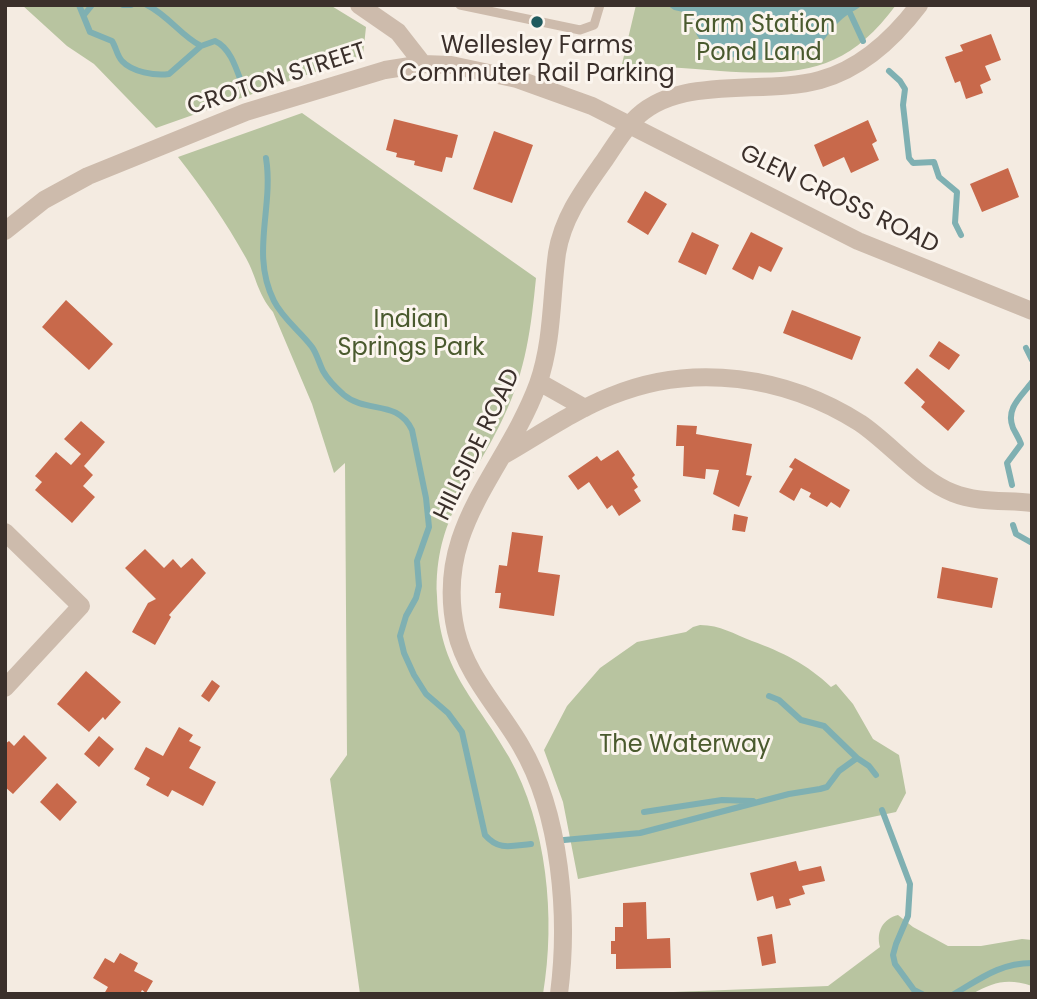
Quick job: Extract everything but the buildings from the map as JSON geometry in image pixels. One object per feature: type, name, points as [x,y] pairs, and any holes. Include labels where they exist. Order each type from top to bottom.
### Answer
[{"type":"street","points":[[359,5],[398,32],[424,64]]},
{"type":"street","points":[[630,124],[653,105],[680,95],[806,83],[843,72],[882,45],[919,5]]},
{"type":"street","name":"CROTON STREET","points":[[5,232],[31,209],[58,192],[143,152],[279,100],[385,70],[424,64],[466,66],[517,79],[579,100],[630,124]]},
{"type":"street","name":"GLEN CROSS ROAD","points":[[630,124],[858,241],[1032,311]]},
{"type":"street","name":"HILLSIDE ROAD","points":[[559,994],[562,907],[545,807],[525,754],[467,661],[459,641],[452,607],[453,568],[460,535],[474,505],[522,424],[539,382],[549,343],[557,253],[565,223],[580,195],[630,124]]},
{"type":"street","points":[[504,455],[585,408],[630,389],[673,380],[720,377],[758,381],[803,395],[842,412],[882,440],[932,481],[953,493],[981,499],[1032,503]]},
{"type":"street","points":[[539,382],[585,408]]},
{"type":"street","points":[[5,532],[82,606],[5,688]]},
{"type":"lane","points":[[460,5],[580,30],[594,25],[600,5]]},
{"type":"green space","points":[[22,5],[330,5],[366,27],[363,55],[156,128],[94,64],[67,46]]},
{"type":"green space","name":"Farm Station Pond Land","points":[[636,5],[896,5],[859,45],[839,57],[797,70],[748,72],[622,64]]},
{"type":"green space","name":"Indian Springs Park","points":[[302,113],[536,278],[529,332],[518,382],[504,416],[449,522],[442,544],[437,596],[439,622],[452,664],[509,757],[522,784],[540,842],[549,934],[543,994],[360,994],[330,779],[347,755],[345,463],[334,473],[312,404],[250,265],[178,157]]},
{"type":"green space","name":"The Waterway","points":[[700,625],[721,628],[774,650],[803,665],[831,687],[836,684],[853,704],[873,739],[899,755],[906,793],[896,812],[578,879],[563,802],[544,750],[567,706],[600,668],[637,642],[686,632]]},
{"type":"green space","points":[[898,915],[913,927],[948,946],[981,946],[1022,939],[1032,940],[1032,986],[1001,982],[972,994],[622,994],[828,986],[880,947],[882,926],[888,919]]},
{"type":"water","points":[[667,5],[863,5],[840,21],[815,48],[790,57],[757,60],[712,50],[697,35],[688,13],[674,10]]},
{"type":"waterway","points":[[79,5],[90,32],[112,41],[122,61],[138,70],[151,74],[169,74],[201,46]]},
{"type":"waterway","points":[[84,15],[92,5]]},
{"type":"waterway","points":[[123,5],[131,5]]},
{"type":"waterway","points":[[147,5],[201,46],[215,41],[221,44],[233,61],[243,87]]},
{"type":"waterway","points":[[850,13],[863,41]]},
{"type":"waterway","points":[[889,71],[905,89],[903,105],[909,158],[913,163],[934,162],[939,177],[957,192],[955,223],[961,235]]},
{"type":"waterway","points":[[266,158],[268,177],[263,248],[267,283],[274,301],[282,314],[312,347],[325,374],[338,390],[353,401],[398,414],[412,430],[429,527],[417,561],[419,586],[416,598],[406,616],[400,636],[404,653],[426,694],[448,713],[462,732],[485,835],[500,845],[531,844]]},
{"type":"waterway","points":[[1026,348],[1032,360]]},
{"type":"waterway","points":[[1012,485],[1007,463],[1021,444],[1013,428],[1011,414],[1032,382]]},
{"type":"waterway","points":[[1013,525],[1016,534],[1032,543]]},
{"type":"waterway","points":[[769,696],[779,700],[801,720],[824,726],[857,758]]},
{"type":"waterway","points":[[564,840],[640,833],[789,794],[820,789],[827,787],[839,771],[857,758],[876,775]]},
{"type":"waterway","points":[[644,812],[722,800],[753,801]]},
{"type":"waterway","points":[[882,810],[910,884],[908,916],[893,955],[895,964],[914,990],[922,994]]},
{"type":"waterway","points":[[954,994],[1000,969],[1032,963]]},
{"type":"place","name":"Wellesley Farms Commuter Rail Parking","points":[[537,22]]}]
